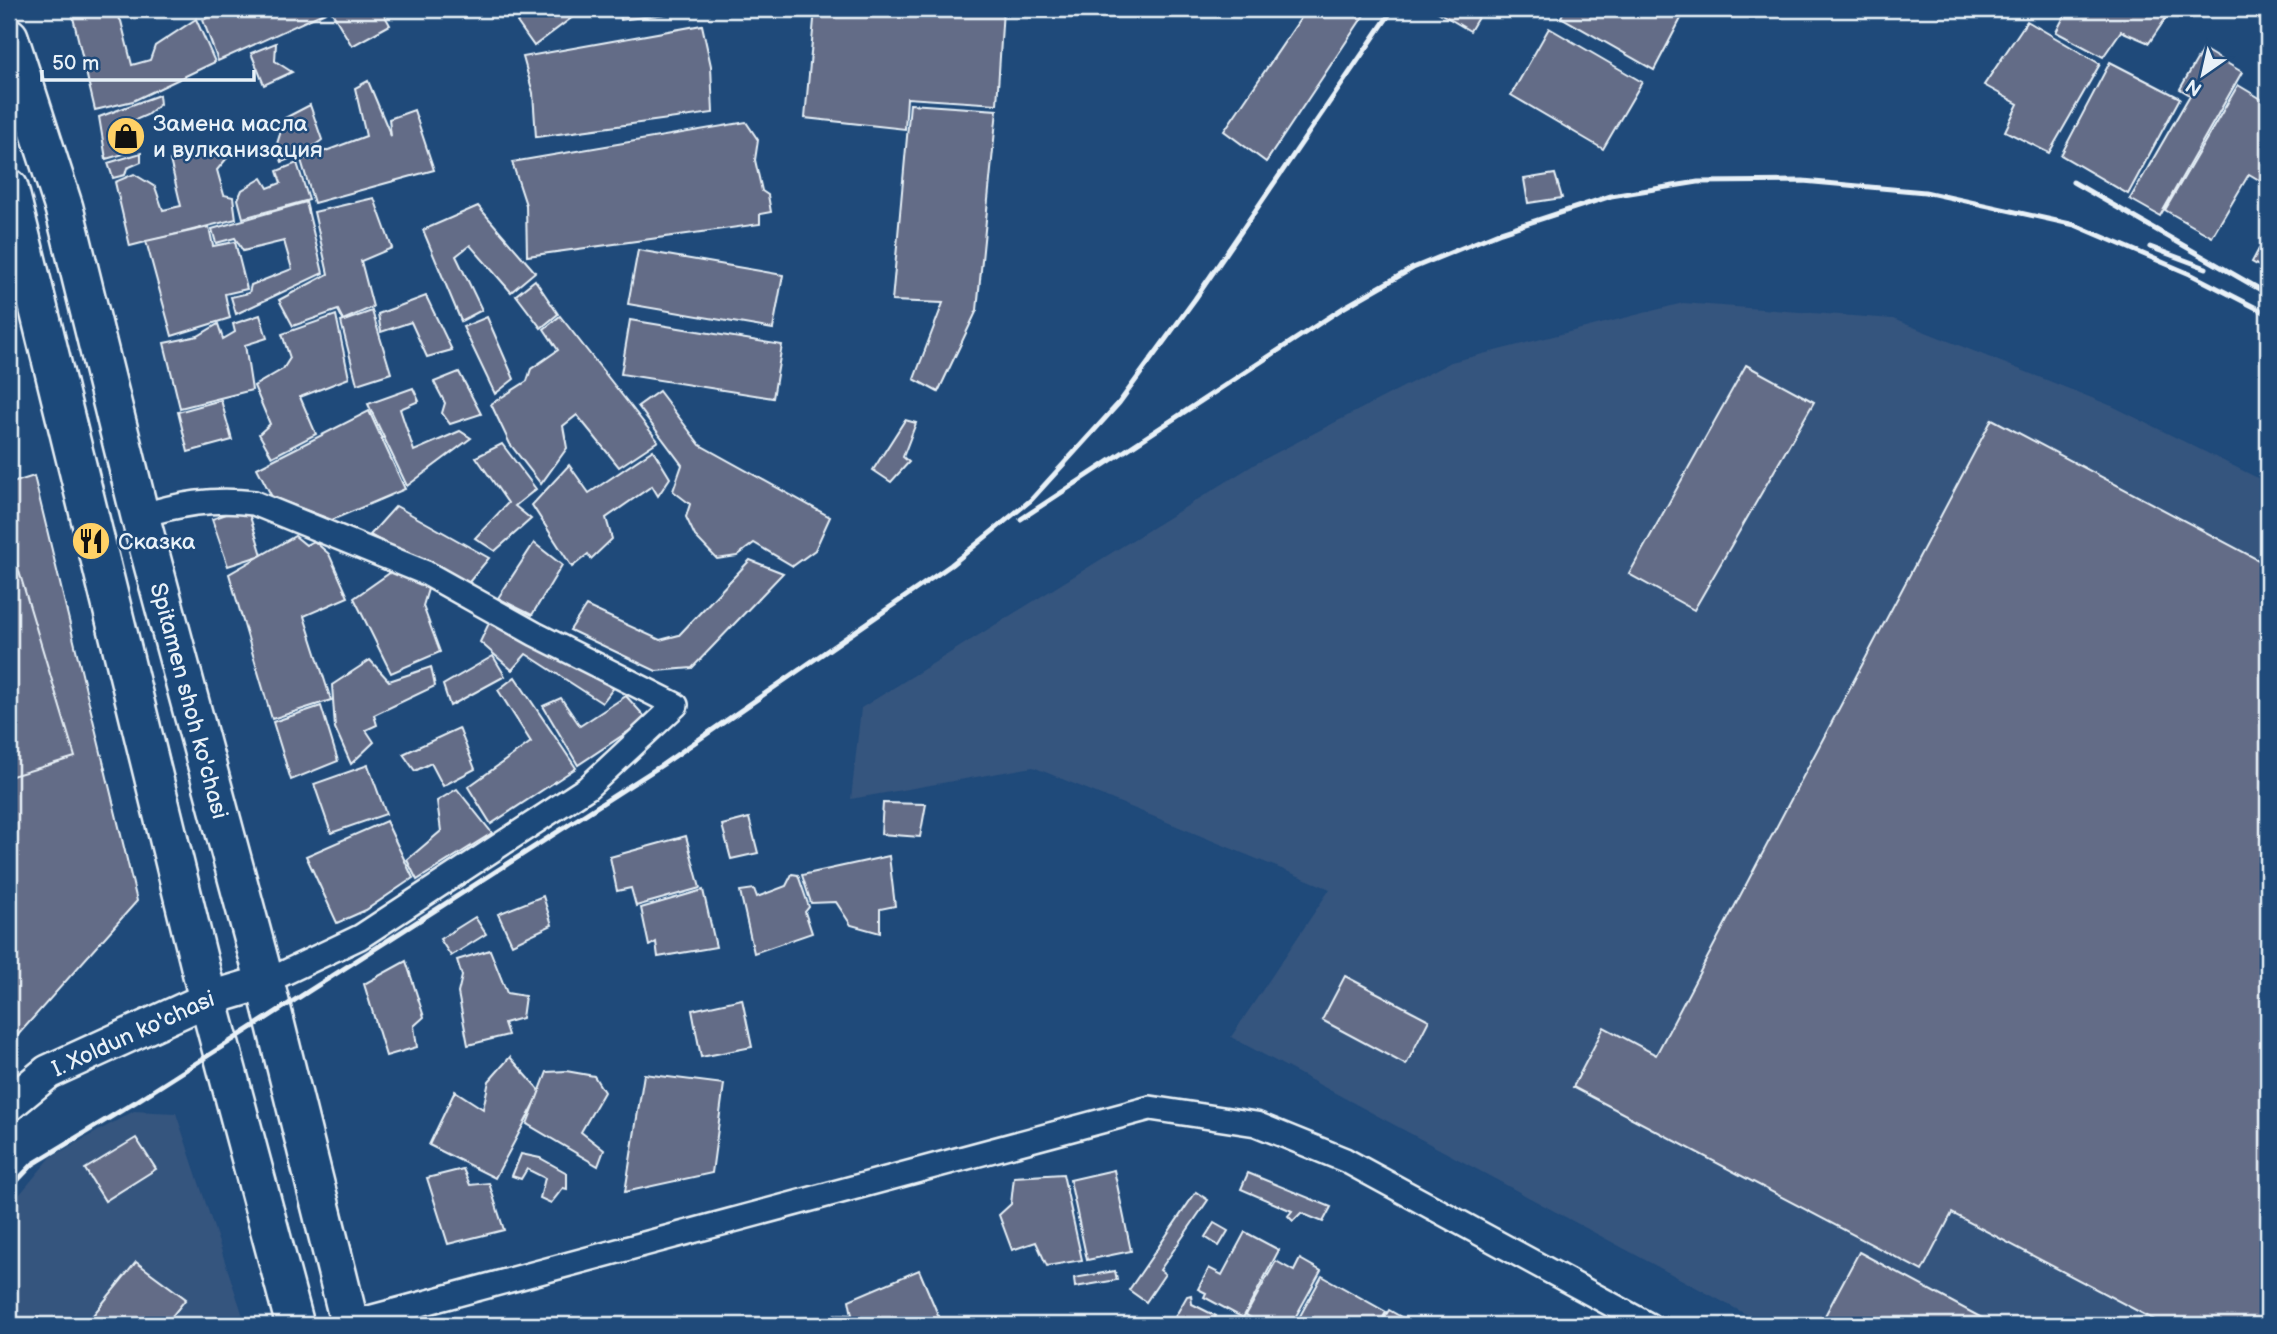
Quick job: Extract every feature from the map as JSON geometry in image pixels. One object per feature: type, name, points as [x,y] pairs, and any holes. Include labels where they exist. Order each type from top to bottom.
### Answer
[{"type":"main road","name":"Spitamen shoh ko'chasi","points":[[9,37],[64,208],[140,516],[265,982],[350,1324]]},
{"type":"main road","points":[[9,188],[208,999],[295,1325]]},
{"type":"street","points":[[140,516],[181,503],[225,499],[254,503],[426,573],[535,634],[676,705],[587,788],[360,937],[265,982]]},
{"type":"street","name":"I. Xoldun ko'chasi","points":[[9,1104],[48,1072],[208,999],[265,982]]},
{"type":"street","points":[[350,1324],[1150,1108],[1256,1124],[1345,1160],[1648,1325]]},
{"type":"shaded area","points":[[1683,303],[1893,319],[2112,406],[2268,483],[2268,1325],[1766,1325],[1231,1037],[1330,889],[1033,767],[851,799],[861,708],[1255,464],[1451,362]]},
{"type":"shaded area","points":[[134,1111],[176,1113],[246,1325],[9,1325],[9,1207],[51,1157]]},
{"type":"building","points":[[71,9],[112,9],[121,21],[132,65],[150,60],[155,46],[196,19],[215,62],[133,101],[95,110]]},
{"type":"building","points":[[223,9],[328,11],[218,61],[203,20]]},
{"type":"building","points":[[330,9],[381,9],[390,25],[352,46]]},
{"type":"building","points":[[526,9],[575,9],[578,13],[534,46],[517,22],[529,13]]},
{"type":"building","points":[[619,9],[705,9],[621,20]]},
{"type":"building","points":[[815,9],[1003,9],[997,104],[907,98],[905,129],[805,118]]},
{"type":"building","points":[[1307,9],[1368,9],[1266,162],[1224,131]]},
{"type":"building","points":[[1433,9],[1483,9],[1470,31]]},
{"type":"building","points":[[1565,9],[1686,9],[1654,70],[1561,17]]},
{"type":"building","points":[[2068,9],[2172,9],[2149,43],[2121,31],[2103,57],[2056,32]]},
{"type":"building","points":[[2027,21],[2100,64],[2049,153],[2005,131],[2018,104],[1984,85]]},
{"type":"building","points":[[702,25],[711,66],[713,113],[536,137],[533,93],[523,57]]},
{"type":"building","points":[[1549,28],[1642,82],[1603,149],[1511,95]]},
{"type":"building","points":[[276,43],[275,61],[292,72],[264,85],[251,53]]},
{"type":"building","points":[[2203,49],[2242,72],[2160,216],[2130,199],[2190,95],[2180,89]]},
{"type":"building","points":[[2110,62],[2180,98],[2128,194],[2061,155]]},
{"type":"building","points":[[368,81],[391,136],[389,119],[414,110],[434,170],[314,203],[301,160],[366,136],[355,88]]},
{"type":"building","points":[[2238,85],[2268,103],[2268,180],[2266,184],[2249,174],[2212,237],[2165,210]]},
{"type":"building","points":[[159,95],[160,104],[147,115],[128,123],[134,151],[106,159],[99,117]]},
{"type":"building","points":[[910,104],[997,110],[977,310],[938,392],[914,379],[943,303],[892,301]]},
{"type":"building","points":[[310,105],[322,140],[306,152],[282,162],[276,147],[285,118]]},
{"type":"building","points":[[746,122],[758,140],[755,160],[762,191],[768,195],[771,212],[760,214],[760,224],[527,256],[526,205],[512,162]]},
{"type":"building","points":[[217,149],[227,158],[217,170],[224,195],[233,197],[236,219],[130,246],[115,182],[134,174],[155,187],[163,210],[181,206],[170,160]]},
{"type":"building","points":[[141,153],[141,162],[127,168],[125,175],[113,178],[108,163]]},
{"type":"building","points":[[297,163],[309,200],[243,218],[238,199],[242,190],[262,178],[268,188],[281,183],[277,171]]},
{"type":"building","points":[[1555,174],[1562,198],[1528,203],[1524,179]]},
{"type":"building","points":[[374,198],[392,248],[361,261],[373,307],[343,320],[338,310],[293,326],[279,300],[328,274],[314,212]]},
{"type":"building","points":[[306,202],[323,273],[236,314],[231,297],[249,293],[251,285],[292,269],[284,241],[243,251],[235,238],[216,243],[212,229]]},
{"type":"building","points":[[478,206],[535,272],[511,292],[470,245],[456,256],[482,310],[461,321],[423,230]]},
{"type":"building","points":[[209,227],[213,246],[235,242],[247,289],[225,294],[230,318],[172,336],[146,241]]},
{"type":"building","points":[[2268,232],[2268,271],[2252,262]]},
{"type":"building","points":[[638,250],[783,275],[773,329],[628,304]]},
{"type":"building","points":[[535,280],[558,314],[541,328],[516,295]]},
{"type":"building","points":[[426,296],[452,350],[427,357],[411,322],[381,332],[378,314]]},
{"type":"building","points":[[372,311],[391,373],[357,384],[341,322]]},
{"type":"building","points":[[260,315],[267,338],[245,345],[252,390],[180,408],[164,343],[198,336],[218,324],[223,339],[235,332],[233,324]]},
{"type":"building","points":[[336,315],[349,378],[300,397],[316,434],[272,457],[259,434],[270,424],[254,386],[283,369],[290,358],[282,334]]},
{"type":"building","points":[[560,316],[658,441],[619,467],[577,415],[563,426],[567,448],[541,484],[510,444],[491,404],[527,381],[531,369],[558,350],[544,329]]},
{"type":"building","points":[[487,317],[514,379],[495,394],[463,327]]},
{"type":"building","points":[[630,320],[782,345],[773,398],[621,374]]},
{"type":"building","points":[[1746,365],[1814,402],[1694,610],[1629,574]]},
{"type":"building","points":[[459,372],[481,414],[450,424],[442,413],[445,403],[434,382]]},
{"type":"building","points":[[413,388],[419,401],[400,409],[414,451],[460,431],[471,438],[407,486],[368,404]]},
{"type":"building","points":[[659,391],[700,445],[830,517],[815,550],[793,566],[754,543],[737,556],[717,559],[695,536],[686,517],[690,504],[673,491],[682,465],[638,406]]},
{"type":"building","points":[[221,400],[232,440],[188,452],[178,412]]},
{"type":"building","points":[[369,411],[405,489],[332,520],[272,497],[257,468]]},
{"type":"building","points":[[1992,419],[2268,565],[2268,1325],[2164,1325],[1952,1213],[1922,1271],[1573,1087],[1604,1027],[1656,1055]]},
{"type":"building","points":[[905,420],[916,423],[903,457],[909,462],[891,482],[873,470]]},
{"type":"building","points":[[502,444],[536,489],[515,506],[531,519],[495,551],[475,538],[508,503],[476,457]]},
{"type":"building","points":[[653,450],[670,478],[658,496],[652,486],[606,518],[612,539],[591,559],[588,554],[572,567],[532,505],[569,465],[589,493]]},
{"type":"building","points":[[34,476],[137,901],[9,1045],[9,484]]},
{"type":"building","points":[[396,506],[489,558],[465,587],[370,535]]},
{"type":"building","points":[[247,507],[262,555],[228,566],[212,519]]},
{"type":"building","points":[[295,536],[306,545],[314,541],[329,554],[348,597],[304,616],[331,700],[272,719],[229,574]]},
{"type":"building","points":[[9,538],[75,757],[9,777]]},
{"type":"building","points":[[534,543],[562,565],[532,615],[498,598]]},
{"type":"building","points":[[750,560],[783,573],[692,668],[656,671],[570,630],[586,606],[660,640],[679,635]]},
{"type":"building","points":[[394,570],[428,589],[423,606],[440,652],[391,673],[354,598]]},
{"type":"building","points":[[489,623],[615,686],[602,703],[526,654],[512,670],[480,642]]},
{"type":"building","points":[[493,656],[505,676],[450,706],[443,685]]},
{"type":"building","points":[[370,660],[389,681],[431,667],[435,686],[374,715],[377,725],[366,730],[374,742],[351,764],[335,728],[332,685]]},
{"type":"building","points":[[515,677],[576,768],[491,824],[468,787],[531,742],[498,690]]},
{"type":"building","points":[[626,696],[647,719],[578,765],[543,706],[561,698],[580,726]]},
{"type":"building","points":[[321,706],[338,761],[291,780],[273,722]]},
{"type":"building","points":[[459,728],[475,769],[443,786],[431,763],[415,771],[403,754]]},
{"type":"building","points":[[368,765],[386,814],[331,833],[314,784]]},
{"type":"building","points":[[457,789],[492,833],[417,880],[407,860],[441,831],[437,801]]},
{"type":"building","points":[[883,803],[926,804],[920,837],[881,834]]},
{"type":"building","points":[[749,818],[758,853],[731,859],[722,825]]},
{"type":"building","points":[[386,821],[413,878],[366,910],[337,923],[306,856]]},
{"type":"building","points":[[686,836],[700,888],[636,906],[631,888],[617,891],[610,857]]},
{"type":"building","points":[[889,856],[895,906],[880,909],[880,933],[851,925],[836,902],[811,903],[802,875]]},
{"type":"building","points":[[792,874],[798,875],[809,907],[805,912],[812,933],[754,953],[740,891],[754,889],[757,897],[786,886]]},
{"type":"building","points":[[703,890],[716,947],[658,957],[656,942],[649,946],[641,908]]},
{"type":"building","points":[[543,896],[552,925],[512,944],[498,914]]},
{"type":"building","points":[[475,917],[486,934],[451,956],[440,939]]},
{"type":"building","points":[[490,950],[507,993],[525,996],[522,1018],[504,1023],[508,1035],[468,1045],[458,993],[462,976],[457,960]]},
{"type":"building","points":[[406,961],[424,1017],[414,1026],[417,1047],[386,1056],[364,984]]},
{"type":"building","points":[[1345,976],[1429,1020],[1406,1065],[1322,1020]]},
{"type":"building","points":[[742,999],[752,1047],[701,1057],[692,1010]]},
{"type":"building","points":[[510,1057],[541,1092],[495,1178],[429,1145],[455,1091],[483,1109],[489,1081]]},
{"type":"building","points":[[566,1071],[594,1076],[604,1092],[581,1132],[604,1150],[598,1166],[527,1124],[547,1072]]},
{"type":"building","points":[[644,1074],[724,1084],[712,1173],[625,1192]]},
{"type":"building","points":[[136,1138],[156,1169],[105,1201],[85,1169]]},
{"type":"building","points":[[521,1154],[540,1158],[567,1173],[567,1189],[563,1188],[551,1203],[540,1198],[545,1178],[527,1169],[521,1179],[512,1176]]},
{"type":"building","points":[[463,1169],[470,1185],[489,1183],[504,1230],[448,1244],[427,1178]]},
{"type":"building","points":[[1114,1170],[1131,1251],[1087,1260],[1070,1180]]},
{"type":"building","points":[[1248,1173],[1331,1207],[1323,1222],[1301,1213],[1293,1221],[1288,1216],[1292,1211],[1241,1189]]},
{"type":"building","points":[[1063,1174],[1082,1260],[1047,1266],[1036,1242],[1012,1250],[999,1215],[1011,1204],[1014,1177]]},
{"type":"building","points":[[1196,1192],[1208,1200],[1160,1270],[1165,1274],[1146,1302],[1129,1290]]},
{"type":"building","points":[[1214,1223],[1228,1231],[1219,1246],[1205,1237]]},
{"type":"building","points":[[1245,1232],[1279,1250],[1243,1318],[1204,1297],[1206,1293],[1198,1289],[1209,1268],[1222,1275]]},
{"type":"building","points":[[1859,1252],[1995,1325],[1820,1325]]},
{"type":"building","points":[[1300,1259],[1321,1271],[1291,1325],[1264,1325],[1246,1315],[1276,1261],[1294,1271]]},
{"type":"building","points":[[136,1262],[186,1299],[165,1325],[85,1325]]},
{"type":"building","points":[[919,1270],[942,1324],[839,1325],[835,1314],[852,1315],[849,1300]]},
{"type":"building","points":[[1115,1271],[1117,1280],[1075,1287],[1074,1278]]},
{"type":"building","points":[[1322,1276],[1386,1312],[1379,1325],[1295,1325]]},
{"type":"building","points":[[1191,1295],[1192,1304],[1216,1316],[1210,1325],[1171,1324],[1187,1296]]},
{"type":"building","points":[[1389,1310],[1415,1325],[1380,1325]]},
{"type":"railway","points":[[9,1189],[33,1164],[137,1101],[662,765],[951,565],[1031,500],[1119,403],[1195,299],[1393,9]]},
{"type":"railway","points":[[1021,519],[1343,308],[1413,268],[1501,232],[1611,196],[1698,182],[1803,181],[1925,192],[2075,225],[2190,274],[2268,314]]},
{"type":"railway","points":[[2073,182],[2268,294]]},
{"type":"railway","points":[[2150,247],[2206,268]]},
{"type":"place","name":"Замена масла и вулканизация","points":[[126,136]]},
{"type":"place","name":"Сказка","points":[[91,541]]}]
